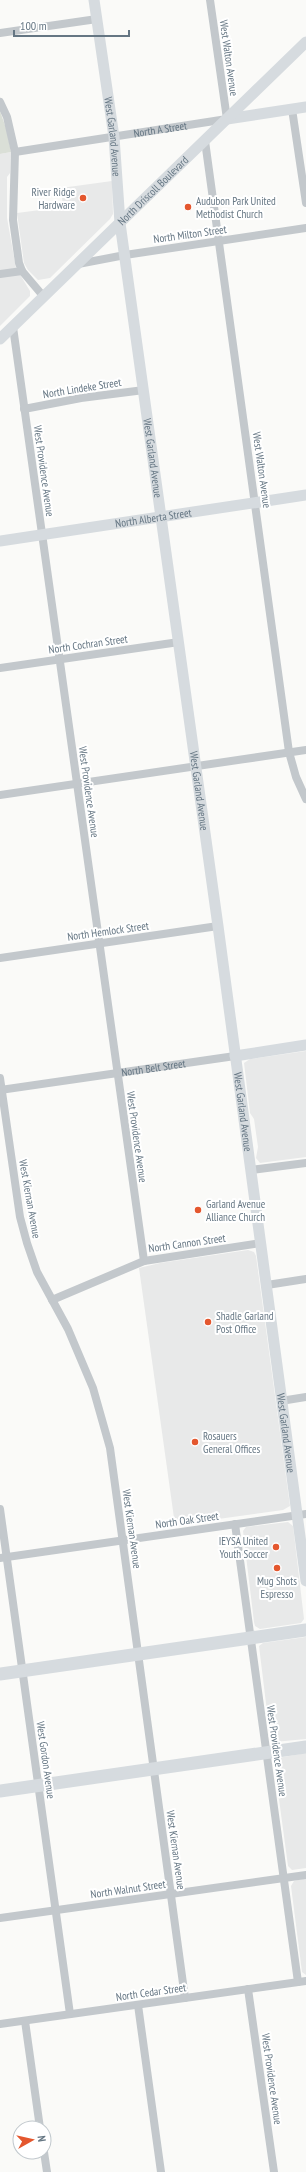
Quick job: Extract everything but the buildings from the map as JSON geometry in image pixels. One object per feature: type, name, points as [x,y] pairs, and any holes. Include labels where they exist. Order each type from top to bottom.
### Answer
[{"type":"main road","points":[[0,1674],[306,1630]]},
{"type":"main road","points":[[0,1790],[306,1746]]},
{"type":"street","name":"West Garland Avenue","points":[[94,0],[114,137],[120,223],[218,926],[281,1401],[301,1514],[306,1581]]},
{"type":"street","name":"West Walton Avenue","points":[[210,0],[227,119]]},
{"type":"street","points":[[0,33],[97,19]]},
{"type":"street","name":"North Driscoll Boulevard","points":[[0,339],[306,42]]},
{"type":"street","points":[[0,102],[7,117],[15,152],[13,220],[22,271],[44,297]]},
{"type":"street","name":"North A Street","points":[[15,152],[306,107]]},
{"type":"street","points":[[292,109],[306,203]]},
{"type":"street","name":"West Walton Avenue","points":[[205,141],[290,752],[296,777],[306,799]]},
{"type":"street","name":"North Milton Street","points":[[77,264],[125,255],[306,228]]},
{"type":"street","points":[[0,274],[22,271]]},
{"type":"street","name":"West Providence Avenue","points":[[13,326],[116,1073],[144,1260]]},
{"type":"street","name":"North Lindeke Street","points":[[24,409],[81,398],[144,390]]},
{"type":"street","name":"North Alberta Street","points":[[0,541],[306,495]]},
{"type":"street","name":"North Cochran Street","points":[[0,668],[58,658],[179,642]]},
{"type":"street","points":[[0,795],[306,750]]},
{"type":"street","name":"North Hemlock Street","points":[[0,958],[218,926]]},
{"type":"street","name":"North Belt Street","points":[[1,1090],[306,1045]]},
{"type":"street","name":"West Kiernan Avenue","points":[[0,1078],[20,1217],[35,1265],[71,1335],[93,1388],[110,1448],[185,1998]]},
{"type":"street","points":[[251,1170],[306,1163]]},
{"type":"street","name":"North Cannon Street","points":[[52,1300],[144,1260],[261,1243]]},
{"type":"street","points":[[266,1285],[306,1279]]},
{"type":"street","points":[[281,1401],[306,1397]]},
{"type":"street","name":"West Gordon Avenue","points":[[0,1509],[4,1557],[23,1670],[70,2014]]},
{"type":"street","name":"North Oak Street","points":[[4,1557],[301,1514]]},
{"type":"street","name":"West Providence Avenue","points":[[235,1524],[284,1878],[302,1981]]},
{"type":"street","name":"North Walnut Street","points":[[0,1918],[306,1875]]},
{"type":"street","name":"North Cedar Street","points":[[0,2024],[302,1981]]},
{"type":"street","name":"West Providence Avenue","points":[[248,1989],[274,2172]]},
{"type":"street","points":[[138,2004],[161,2172]]},
{"type":"street","points":[[25,2020],[39,2120]]},
{"type":"street","points":[[45,2160],[47,2172]]},
{"type":"shaded area","points":[[0,111],[7,131],[11,152],[0,154]]},
{"type":"shaded area","points":[[11,152],[10,173],[7,177],[7,218],[16,268],[30,291],[30,296],[0,326],[0,154]]},
{"type":"shaded area","points":[[112,181],[113,214],[110,219],[50,278],[38,280],[28,270],[24,263],[17,213],[63,207],[61,188]]},
{"type":"shaded area","points":[[306,1051],[306,1157],[260,1163],[256,1158],[258,1147],[254,1119],[250,1113],[244,1063],[250,1059]]},
{"type":"shaded area","points":[[248,1250],[254,1252],[256,1256],[290,1506],[283,1510],[175,1525],[139,1268],[160,1263]]},
{"type":"shaded area","points":[[288,1522],[293,1526],[304,1619],[301,1623],[260,1629],[255,1626],[254,1622],[243,1531],[246,1527]]},
{"type":"shaded area","points":[[306,1637],[306,1739],[274,1742],[270,1736],[259,1646],[263,1643]]},
{"type":"shaded area","points":[[306,1753],[306,1868],[292,1870],[288,1866],[274,1762],[278,1758]]},
{"type":"shaded area","points":[[306,1878],[306,1975],[302,1972],[291,1886],[294,1881]]},
{"type":"place","name":"River Ridge Hardware","points":[[83,198]]},
{"type":"place","name":"Audubon Park United Methodist Church","points":[[188,207]]},
{"type":"place","name":"Garland Avenue Alliance Church","points":[[198,1210]]},
{"type":"place","name":"Shadle Garland Post Office","points":[[208,1322]]},
{"type":"place","name":"Rosauers General Offices","points":[[195,1442]]},
{"type":"place","name":"IEYSA United Youth Soccer","points":[[276,1547]]},
{"type":"place","name":"Mug Shots Espresso","points":[[277,1568]]}]
